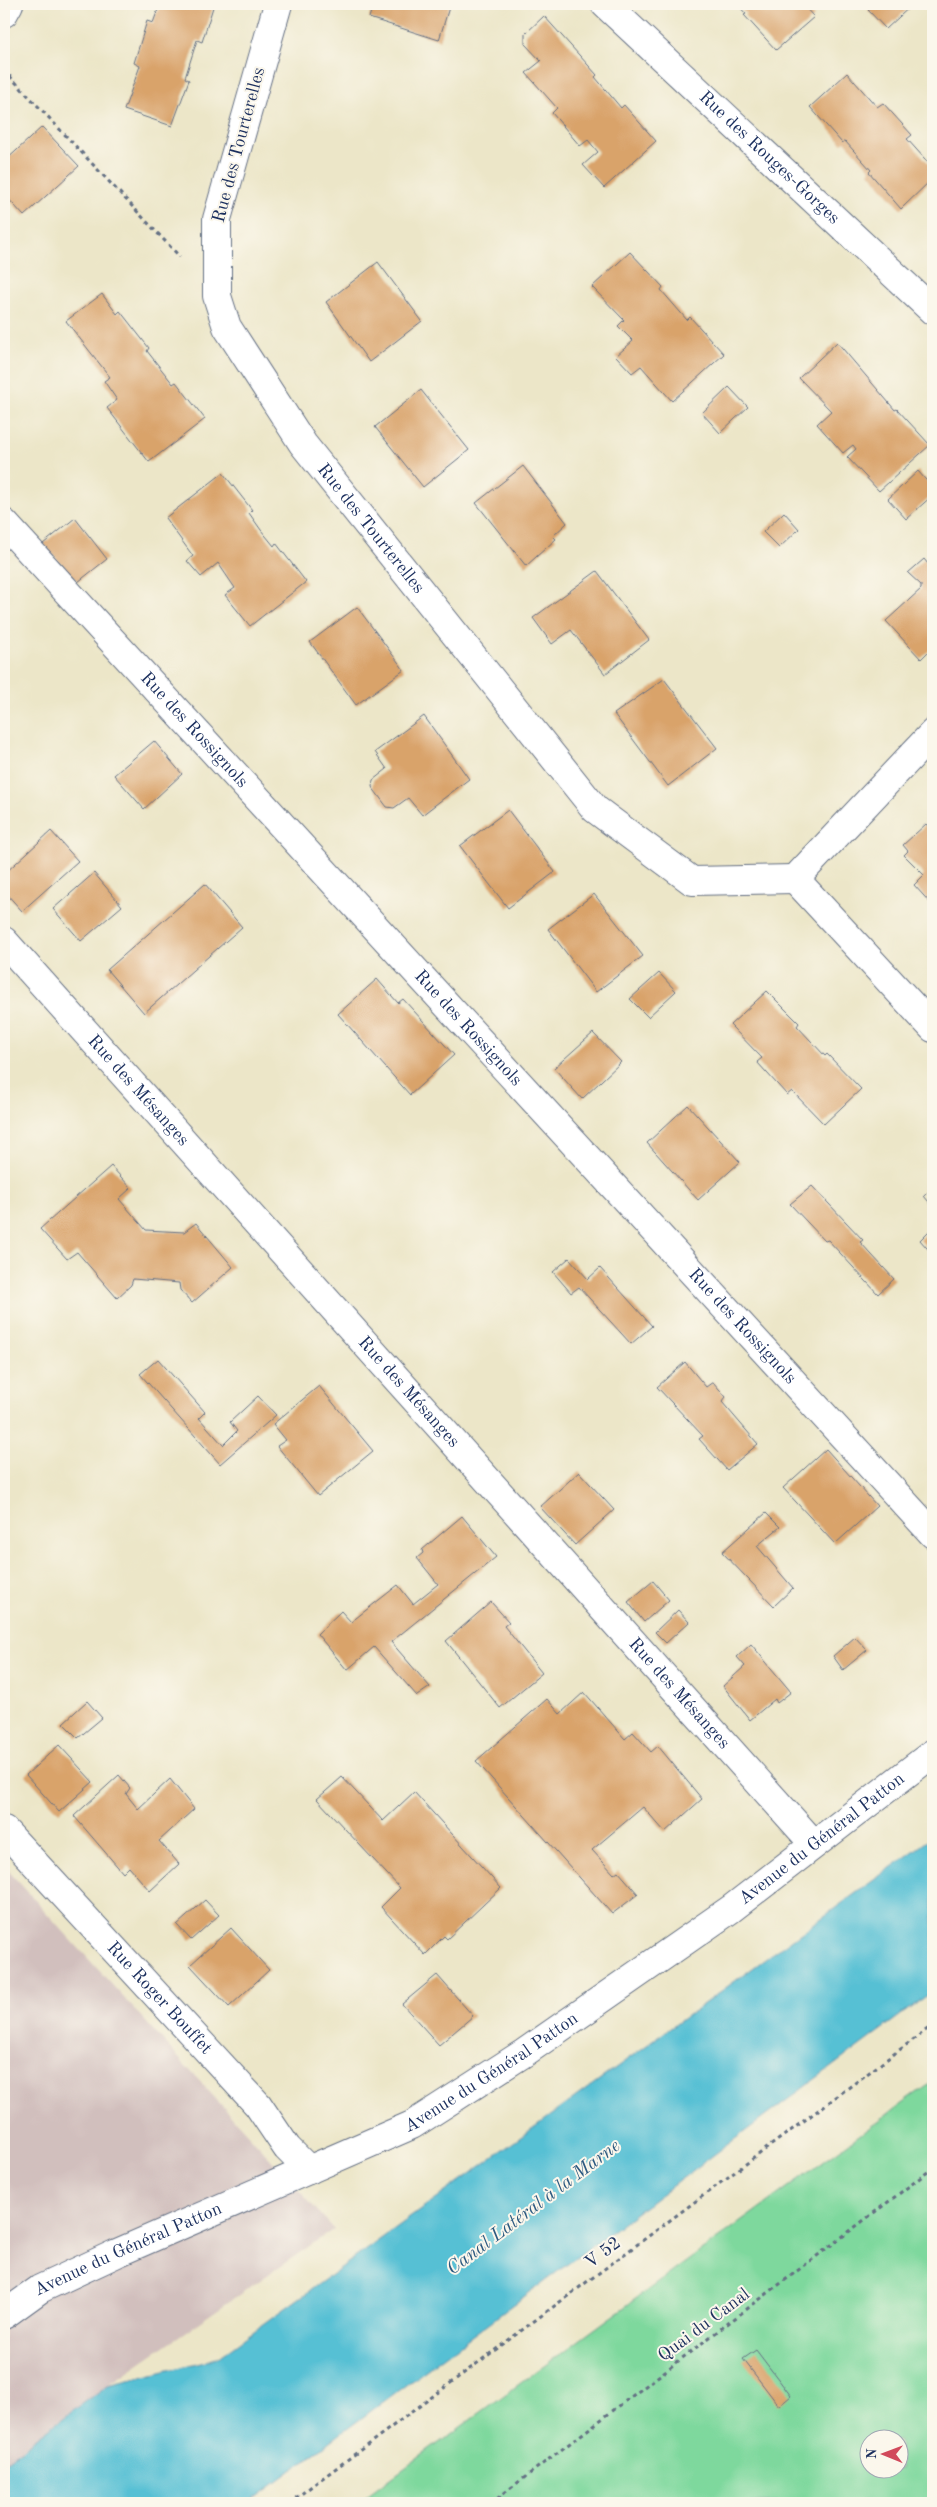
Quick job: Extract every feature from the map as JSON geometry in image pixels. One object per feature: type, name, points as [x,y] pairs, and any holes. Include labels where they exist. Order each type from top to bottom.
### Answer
[{"type":"street","points":[[4,13],[9,4]]},
{"type":"street","name":"Rue des Tourterelles","points":[[278,4],[216,219],[217,296],[227,327],[303,444],[595,809],[692,882],[795,879]]},
{"type":"street","name":"Rue des Rouges-Gorges","points":[[605,4],[933,311]]},
{"type":"street","name":"Rue des Rossignols","points":[[4,523],[933,1534]]},
{"type":"street","points":[[933,732],[795,879],[933,1028]]},
{"type":"street","name":"Rue des Mésanges","points":[[4,941],[814,1844]]},
{"type":"street","name":"Avenue du Général Patton","points":[[4,2315],[40,2289],[108,2257],[412,2125],[508,2063],[732,1909],[933,1753]]},
{"type":"street","name":"Rue Roger Bouffet","points":[[4,1830],[258,2105],[287,2148],[309,2170]]},
{"type":"path","points":[[4,70],[217,296]]},
{"type":"path","name":"V 52","points":[[289,2503],[933,2025]]},
{"type":"path","name":"Quai du Canal","points":[[491,2503],[933,2168]]},
{"type":"shaded area","points":[[4,1866],[334,2229],[108,2385],[4,2462]]},
{"type":"green space","points":[[933,2081],[933,2503],[357,2503]]},
{"type":"water","name":"Canal Latéral à la Marne","points":[[933,1837],[933,1991],[248,2503],[4,2503],[4,2462],[108,2385],[217,2358]]},
{"type":"building","points":[[160,4],[214,4],[202,42],[197,40],[185,78],[189,80],[172,126],[124,110],[140,66],[134,63],[147,21],[153,23]]},
{"type":"building","points":[[373,4],[450,4],[439,40],[369,18]]},
{"type":"building","points":[[737,4],[802,4],[814,17],[776,50],[744,15],[746,14]]},
{"type":"building","points":[[875,4],[913,4],[886,29],[868,10]]},
{"type":"building","points":[[544,16],[597,75],[595,77],[621,108],[624,105],[656,141],[604,188],[583,165],[598,152],[588,140],[580,146],[552,113],[557,108],[526,73],[541,61],[525,44],[525,34]]},
{"type":"building","points":[[847,73],[877,107],[883,103],[912,135],[907,139],[933,168],[933,178],[901,209],[869,172],[871,170],[845,141],[842,143],[810,107]]},
{"type":"building","points":[[42,127],[79,166],[24,216],[4,194],[4,162]]},
{"type":"building","points":[[630,252],[663,287],[661,290],[687,320],[690,317],[724,354],[672,401],[641,366],[632,373],[616,356],[633,341],[618,326],[624,320],[592,287]]},
{"type":"building","points":[[378,262],[422,321],[369,362],[326,302]]},
{"type":"building","points":[[102,294],[117,314],[120,311],[149,348],[147,351],[173,384],[176,382],[205,419],[149,462],[107,408],[117,400],[104,381],[110,377],[66,321]]},
{"type":"building","points":[[837,342],[895,410],[897,409],[930,445],[879,491],[847,457],[856,449],[853,445],[843,453],[817,424],[831,411],[799,378]]},
{"type":"building","points":[[729,387],[748,407],[720,433],[702,413]]},
{"type":"building","points":[[421,390],[469,450],[423,487],[375,427]]},
{"type":"building","points":[[523,466],[567,523],[553,536],[556,539],[526,566],[476,503]]},
{"type":"building","points":[[918,471],[933,488],[933,495],[906,519],[888,499]]},
{"type":"building","points":[[223,473],[252,510],[249,513],[261,530],[274,546],[276,543],[306,582],[250,626],[225,595],[235,588],[218,563],[201,577],[187,561],[193,556],[165,518]]},
{"type":"building","points":[[784,512],[799,529],[779,548],[763,532]]},
{"type":"building","points":[[75,518],[107,559],[78,582],[43,544]]},
{"type":"building","points":[[924,559],[933,570],[933,647],[921,659],[886,621],[921,589],[921,585],[908,573]]},
{"type":"building","points":[[597,571],[649,640],[605,674],[571,630],[552,644],[533,618]]},
{"type":"building","points":[[357,607],[404,670],[356,705],[310,642]]},
{"type":"building","points":[[664,679],[717,748],[668,786],[614,714]]},
{"type":"building","points":[[424,716],[469,779],[422,815],[408,798],[394,808],[387,807],[372,787],[373,780],[387,769],[375,752]]},
{"type":"building","points":[[154,741],[182,774],[144,809],[114,775]]},
{"type":"building","points":[[508,810],[555,872],[508,908],[460,846]]},
{"type":"building","points":[[926,824],[931,829],[933,827],[933,906],[914,885],[924,875],[904,855],[908,851],[903,845]]},
{"type":"building","points":[[51,831],[78,861],[22,911],[4,891],[4,874]]},
{"type":"building","points":[[94,873],[122,906],[81,941],[53,909]]},
{"type":"building","points":[[205,884],[242,927],[144,1013],[107,970]]},
{"type":"building","points":[[594,894],[643,956],[596,992],[548,929]]},
{"type":"building","points":[[659,973],[676,991],[648,1017],[630,999]]},
{"type":"building","points":[[377,979],[398,1003],[403,999],[454,1055],[410,1095],[338,1014]]},
{"type":"building","points":[[767,991],[799,1023],[797,1026],[825,1056],[827,1054],[861,1089],[824,1124],[792,1091],[787,1095],[757,1062],[762,1058],[730,1025]]},
{"type":"building","points":[[593,1033],[621,1062],[582,1099],[554,1068]]},
{"type":"building","points":[[688,1105],[740,1162],[698,1200],[647,1143]]},
{"type":"building","points":[[111,1166],[131,1188],[119,1199],[146,1230],[184,1232],[196,1223],[233,1267],[192,1303],[180,1290],[179,1283],[133,1279],[131,1285],[117,1298],[77,1252],[67,1259],[40,1229]]},
{"type":"building","points":[[812,1186],[863,1240],[860,1242],[894,1279],[878,1294],[828,1240],[825,1241],[790,1204]]},
{"type":"building","points":[[933,1187],[933,1207],[924,1196]]},
{"type":"building","points":[[933,1227],[933,1255],[920,1240]]},
{"type":"building","points":[[569,1258],[588,1279],[600,1268],[652,1326],[631,1344],[579,1287],[571,1293],[553,1272]]},
{"type":"building","points":[[158,1359],[205,1412],[199,1418],[223,1445],[237,1431],[230,1422],[258,1396],[276,1415],[220,1464],[140,1374]]},
{"type":"building","points":[[685,1362],[706,1387],[713,1382],[726,1397],[722,1402],[758,1444],[727,1470],[699,1439],[703,1436],[657,1387]]},
{"type":"building","points":[[319,1386],[373,1451],[318,1496],[277,1446],[286,1440],[273,1424]]},
{"type":"building","points":[[826,1449],[877,1506],[835,1544],[783,1488]]},
{"type":"building","points":[[579,1472],[614,1510],[575,1545],[540,1507]]},
{"type":"building","points":[[766,1513],[780,1527],[757,1546],[793,1588],[774,1606],[722,1552]]},
{"type":"building","points":[[462,1516],[496,1557],[391,1642],[430,1687],[417,1696],[374,1647],[347,1670],[317,1634],[341,1611],[351,1622],[398,1585],[413,1604],[438,1584],[417,1558],[423,1553],[422,1550]]},
{"type":"building","points":[[653,1581],[669,1600],[644,1622],[628,1602]]},
{"type":"building","points":[[491,1602],[509,1622],[504,1626],[542,1673],[500,1708],[446,1641]]},
{"type":"building","points":[[678,1610],[689,1622],[666,1643],[655,1632]]},
{"type":"building","points":[[855,1637],[867,1650],[843,1670],[833,1656]]},
{"type":"building","points":[[751,1644],[791,1692],[777,1703],[775,1699],[750,1720],[723,1686],[745,1666],[737,1657]]},
{"type":"building","points":[[584,1692],[625,1739],[633,1732],[651,1752],[658,1746],[702,1799],[665,1832],[643,1807],[592,1850],[614,1874],[618,1871],[638,1894],[612,1914],[476,1761],[547,1699],[560,1714]]},
{"type":"building","points":[[87,1701],[102,1718],[78,1738],[63,1723]]},
{"type":"building","points":[[59,1745],[93,1782],[59,1812],[26,1775]]},
{"type":"building","points":[[119,1775],[130,1788],[126,1794],[138,1809],[170,1779],[194,1809],[159,1841],[179,1864],[150,1891],[129,1867],[123,1873],[74,1816]]},
{"type":"building","points":[[342,1777],[383,1821],[414,1792],[501,1888],[447,1939],[444,1936],[425,1955],[381,1907],[400,1888],[317,1799]]},
{"type":"building","points":[[205,1900],[219,1915],[191,1940],[177,1925]]},
{"type":"building","points":[[231,1928],[269,1970],[229,2007],[190,1965]]},
{"type":"building","points":[[437,1975],[473,2016],[439,2045],[402,2004]]},
{"type":"building","points":[[756,2350],[791,2396],[779,2406],[743,2359]]}]
